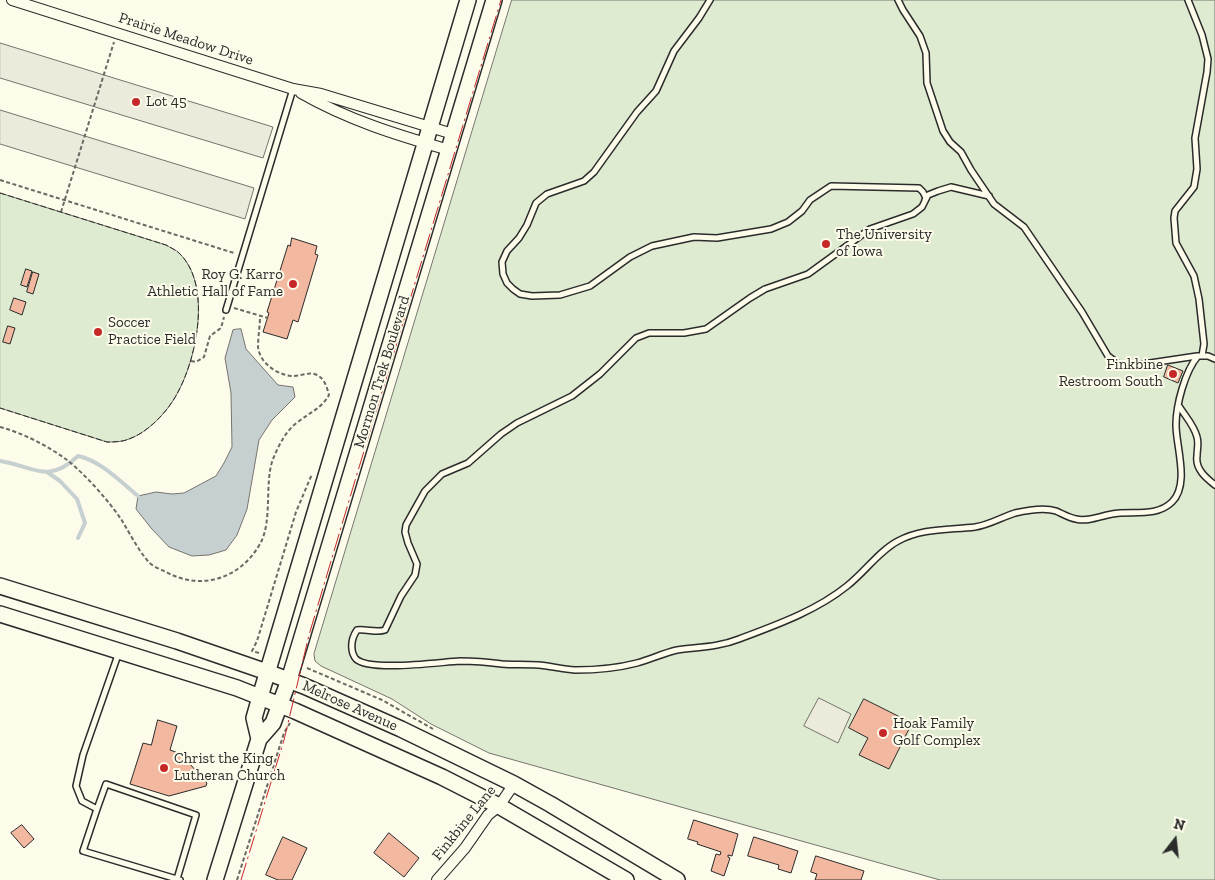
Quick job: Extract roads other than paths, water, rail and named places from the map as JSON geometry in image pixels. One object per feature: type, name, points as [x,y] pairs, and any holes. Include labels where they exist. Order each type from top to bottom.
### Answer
[{"type":"main road","name":"Mormon Trek Boulevard","points":[[259,738],[254,718],[468,0]]},
{"type":"main road","name":"Mormon Trek Boulevard","points":[[216,880],[259,738],[273,723],[289,680],[494,0]]},
{"type":"main road","name":"Melrose Avenue","points":[[0,586],[289,680],[401,729],[514,784],[677,880]]},
{"type":"main road","name":"Melrose Avenue","points":[[0,614],[260,697],[393,753],[499,806],[626,880]]},
{"type":"street","name":"Prairie Meadow Drive","points":[[12,0],[293,89],[321,94],[454,134]]},
{"type":"street","name":"Prairie Meadow Drive","points":[[293,89],[323,106],[369,126],[449,150]]},
{"type":"street","name":"Finkbine Lane","points":[[437,880],[488,815],[499,806],[514,784]]},
{"type":"lane","points":[[710,0],[674,52],[656,90],[637,112],[594,172],[584,181],[547,194],[536,203],[519,238],[507,251],[502,262],[503,274],[507,283],[513,289],[520,294],[532,296],[566,294],[590,286],[630,257],[652,246],[694,237],[717,238],[771,229],[788,222],[802,211],[810,200],[831,186],[918,188],[926,198],[922,207]]},
{"type":"lane","points":[[898,0],[920,36],[926,53],[927,83],[943,131],[950,142],[961,152],[994,204],[1024,227],[1082,312],[1100,344],[1114,361],[1120,365],[1130,366],[1200,356],[1208,356],[1215,359]]},
{"type":"lane","points":[[989,196],[951,187],[928,195],[922,207],[913,214],[870,229],[808,274],[765,289],[706,329],[684,333],[650,332],[636,338],[600,374],[572,396],[517,423],[501,434],[468,463],[442,474],[425,491],[406,525],[405,532],[408,543],[417,564],[415,575],[401,596],[385,630],[381,632],[367,629],[357,630],[352,642],[352,651],[356,658],[363,663],[408,666],[450,661],[482,661],[577,670],[634,664],[675,650],[719,646],[806,612],[829,599],[863,573],[895,542],[909,535],[928,530],[978,526],[1014,514],[1044,508],[1054,510],[1077,520],[1114,513],[1149,512],[1164,507],[1173,501],[1179,489],[1181,472],[1176,440],[1176,422],[1179,405],[1192,363],[1200,356],[1204,344],[1194,276],[1176,243],[1174,218],[1176,211],[1194,187],[1197,169],[1195,138],[1208,59],[1202,35],[1188,0]]},
{"type":"lane","points":[[227,308],[293,89]]},
{"type":"lane","points":[[1179,405],[1196,431],[1199,450],[1197,462],[1200,471],[1215,486]]},
{"type":"lane","points":[[97,809],[82,801],[76,786],[83,755],[119,651]]},
{"type":"lane","points":[[106,784],[196,815],[178,880],[83,851],[97,809],[106,784]]},
{"type":"waterway","points":[[0,461],[49,472],[58,470],[78,456],[95,462],[138,496]]},
{"type":"waterway","points":[[47,472],[60,481],[77,499],[85,523],[78,538]]},
{"type":"place","name":"Lot 45","points":[[136,102]]},
{"type":"place","name":"The University of Iowa","points":[[826,244]]},
{"type":"place","name":"Roy G. Karro Athletic Hall of Fame","points":[[293,284]]},
{"type":"place","name":"Soccer Practice Field","points":[[98,332]]},
{"type":"place","name":"Finkbine Restroom South","points":[[1173,374]]},
{"type":"place","name":"Hoak Family Golf Complex","points":[[883,733]]},
{"type":"place","name":"Christ the King Lutheran Church","points":[[164,768]]}]
